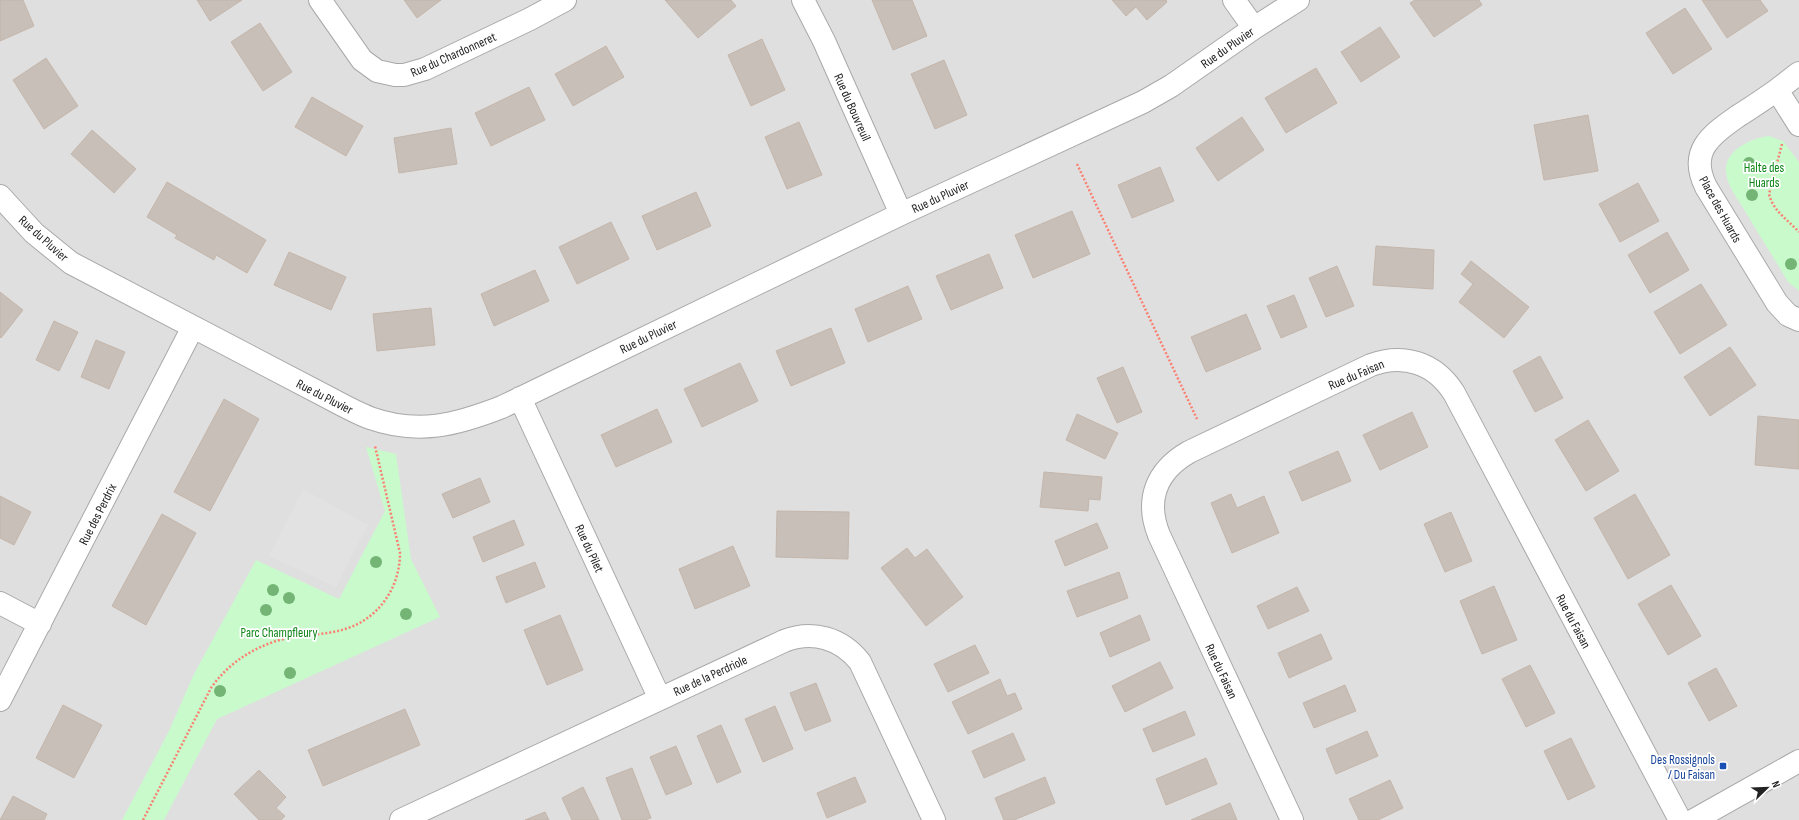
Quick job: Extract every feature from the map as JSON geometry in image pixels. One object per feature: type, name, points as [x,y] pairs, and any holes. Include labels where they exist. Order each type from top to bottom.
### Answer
[{"type":"street","name":"Rue du Chardonneret","points":[[320,0],[362,60],[377,71],[400,76],[413,74],[425,69],[530,19],[565,0]]},
{"type":"street","name":"Rue du Bouvreuil","points":[[803,0],[824,41],[901,214]]},
{"type":"street","points":[[1234,0],[1254,28]]},
{"type":"street","name":"Rue du Pluvier","points":[[0,196],[34,232],[71,263],[357,412],[370,418],[397,425],[420,427],[447,425],[479,416],[520,398],[901,214],[1143,102],[1177,82],[1254,28],[1298,0]]},
{"type":"street","name":"Place des Huards","points":[[1799,73],[1712,135],[1703,148],[1700,156],[1700,172],[1706,187],[1777,303],[1788,315],[1799,320]]},
{"type":"street","points":[[1777,90],[1799,124]]},
{"type":"street","name":"Rue des Perdrix","points":[[0,700],[193,327]]},
{"type":"street","name":"Rue du Faisan","points":[[1292,820],[1159,535],[1153,516],[1156,487],[1166,470],[1176,460],[1189,452],[1371,365],[1399,359],[1418,363],[1435,371],[1454,393],[1680,820]]},
{"type":"street","name":"Rue du Pilet","points":[[520,398],[660,699]]},
{"type":"street","points":[[0,603],[40,624]]},
{"type":"street","name":"Rue de la Perdriole","points":[[401,820],[793,638],[812,636],[826,638],[839,643],[854,655],[865,671],[934,820]]},
{"type":"street","points":[[1694,820],[1799,761]]},
{"type":"path","points":[[1783,141],[1769,194],[1770,200],[1779,213],[1799,232]]},
{"type":"path","points":[[1077,164],[1199,423]]},
{"type":"path","points":[[143,820],[211,688],[225,670],[244,655],[277,641],[338,631],[353,626],[378,608],[390,595],[396,582],[400,553],[375,449]]},
{"type":"shaded area","points":[[0,0],[1799,0],[1799,820],[0,820]]},
{"type":"shaded area","points":[[303,489],[368,525],[336,587],[269,556]]},
{"type":"green space","name":"Halte des Huards","points":[[1769,136],[1783,141],[1799,162],[1799,291],[1788,282],[1733,192],[1728,182],[1726,172],[1729,157],[1734,151],[1747,142]]},
{"type":"green space","name":"Parc Champfleury","points":[[366,447],[396,454],[411,559],[440,617],[217,719],[164,820],[122,820],[169,731],[193,676],[256,560],[339,599],[385,511]]},
{"type":"building","points":[[0,0],[23,0],[34,26],[0,41]]},
{"type":"building","points":[[197,0],[242,0],[210,21]]},
{"type":"building","points":[[404,0],[441,0],[417,18]]},
{"type":"building","points":[[665,0],[731,0],[736,6],[698,38]]},
{"type":"building","points":[[872,0],[912,0],[927,36],[893,50]]},
{"type":"building","points":[[1112,0],[1166,0],[1167,2],[1147,20],[1136,7],[1126,16]]},
{"type":"building","points":[[1415,0],[1479,0],[1482,5],[1434,37],[1410,3]]},
{"type":"building","points":[[1702,0],[1760,0],[1768,11],[1727,38]]},
{"type":"building","points":[[1685,8],[1712,49],[1673,74],[1646,33]]},
{"type":"building","points":[[260,23],[292,72],[263,91],[231,42]]},
{"type":"building","points":[[1380,27],[1400,57],[1361,82],[1341,52]]},
{"type":"building","points":[[762,39],[785,90],[751,106],[728,55]]},
{"type":"building","points":[[606,46],[624,77],[573,106],[555,74]]},
{"type":"building","points":[[46,58],[78,106],[44,129],[13,80]]},
{"type":"building","points":[[944,60],[967,115],[935,129],[911,74]]},
{"type":"building","points":[[1316,68],[1337,103],[1286,133],[1265,98]]},
{"type":"building","points":[[529,87],[545,120],[491,146],[475,113]]},
{"type":"building","points":[[312,97],[363,126],[346,156],[295,127]]},
{"type":"building","points":[[1588,115],[1598,171],[1544,180],[1534,125]]},
{"type":"building","points":[[1242,117],[1264,150],[1218,181],[1196,148]]},
{"type":"building","points":[[799,122],[822,175],[787,189],[765,137]]},
{"type":"building","points":[[451,128],[457,164],[399,173],[394,138]]},
{"type":"building","points":[[92,130],[136,169],[114,193],[71,154]]},
{"type":"building","points":[[1160,167],[1174,201],[1132,218],[1118,185]]},
{"type":"building","points":[[167,182],[266,240],[247,273],[216,255],[214,260],[175,238],[177,235],[147,217]]},
{"type":"building","points":[[1638,183],[1659,221],[1620,242],[1599,204]]},
{"type":"building","points":[[696,192],[711,226],[657,250],[642,216]]},
{"type":"building","points":[[1072,211],[1090,254],[1033,278],[1015,235]]},
{"type":"building","points":[[611,222],[629,259],[577,284],[559,247]]},
{"type":"building","points":[[1667,232],[1689,270],[1650,293],[1628,255]]},
{"type":"building","points":[[1376,246],[1434,250],[1433,289],[1373,285]]},
{"type":"building","points":[[289,252],[346,277],[331,310],[274,285]]},
{"type":"building","points":[[989,254],[1003,288],[951,310],[936,276]]},
{"type":"building","points":[[1471,261],[1529,307],[1504,338],[1459,302],[1473,284],[1461,274]]},
{"type":"building","points":[[1337,266],[1354,306],[1326,317],[1309,278]]},
{"type":"building","points":[[535,270],[549,301],[494,326],[481,294]]},
{"type":"building","points":[[1701,284],[1727,325],[1680,354],[1654,312]]},
{"type":"building","points":[[908,286],[922,319],[868,342],[855,309]]},
{"type":"building","points":[[0,292],[23,310],[1,338],[0,337]]},
{"type":"building","points":[[1294,295],[1307,327],[1281,338],[1267,306]]},
{"type":"building","points":[[431,308],[435,345],[377,351],[373,314]]},
{"type":"building","points":[[1246,314],[1261,349],[1206,372],[1191,337]]},
{"type":"building","points":[[54,321],[78,332],[59,371],[36,360]]},
{"type":"building","points":[[831,328],[845,363],[791,386],[776,351]]},
{"type":"building","points":[[96,340],[125,352],[109,389],[81,377]]},
{"type":"building","points":[[1730,347],[1756,385],[1710,416],[1684,377]]},
{"type":"building","points":[[1540,356],[1563,398],[1535,412],[1513,371]]},
{"type":"building","points":[[740,363],[758,401],[702,427],[684,389]]},
{"type":"building","points":[[1123,367],[1142,412],[1117,423],[1097,378]]},
{"type":"building","points":[[224,399],[259,419],[210,511],[174,492]]},
{"type":"building","points":[[657,409],[672,442],[616,467],[601,435]]},
{"type":"building","points":[[1412,412],[1428,447],[1380,470],[1363,435]]},
{"type":"building","points":[[1077,414],[1118,433],[1105,459],[1066,440]]},
{"type":"building","points":[[1758,416],[1799,420],[1799,469],[1755,465]]},
{"type":"building","points":[[1588,420],[1619,471],[1586,491],[1555,440]]},
{"type":"building","points":[[1338,451],[1351,481],[1302,501],[1289,472]]},
{"type":"building","points":[[1044,472],[1102,477],[1100,500],[1089,499],[1088,511],[1040,507]]},
{"type":"building","points":[[480,478],[490,502],[453,518],[442,494]]},
{"type":"building","points":[[1231,494],[1237,508],[1264,496],[1279,533],[1232,553],[1211,503]]},
{"type":"building","points":[[1635,494],[1670,555],[1628,579],[1594,518]]},
{"type":"building","points":[[0,496],[31,512],[14,545],[0,538]]},
{"type":"building","points":[[777,511],[849,512],[848,559],[776,557]]},
{"type":"building","points":[[1451,512],[1472,561],[1445,572],[1424,524]]},
{"type":"building","points":[[162,514],[196,533],[146,625],[112,606]]},
{"type":"building","points":[[514,520],[524,545],[483,562],[473,537]]},
{"type":"building","points":[[1097,523],[1108,548],[1065,566],[1055,541]]},
{"type":"building","points":[[733,546],[750,586],[695,609],[679,569]]},
{"type":"building","points":[[907,548],[915,558],[927,549],[963,597],[926,626],[881,568]]},
{"type":"building","points":[[535,562],[545,587],[506,603],[496,577]]},
{"type":"building","points":[[1119,572],[1128,598],[1077,617],[1067,591]]},
{"type":"building","points":[[1671,585],[1701,636],[1668,655],[1638,604]]},
{"type":"building","points":[[1494,586],[1517,640],[1482,654],[1460,601]]},
{"type":"building","points":[[1297,587],[1309,611],[1268,629],[1257,606]]},
{"type":"building","points":[[560,615],[583,670],[547,685],[524,630]]},
{"type":"building","points":[[1140,615],[1150,640],[1110,657],[1100,633]]},
{"type":"building","points":[[1321,634],[1332,659],[1289,678],[1278,653]]},
{"type":"building","points":[[975,645],[989,673],[948,692],[934,664]]},
{"type":"building","points":[[1160,662],[1173,688],[1125,712],[1112,686]]},
{"type":"building","points":[[1530,665],[1555,713],[1526,727],[1502,679]]},
{"type":"building","points":[[1716,668],[1737,706],[1709,721],[1688,683]]},
{"type":"building","points":[[1000,679],[1007,696],[1015,693],[1022,709],[968,734],[952,702]]},
{"type":"building","points":[[816,683],[831,721],[805,731],[790,693]]},
{"type":"building","points":[[1345,685],[1356,711],[1314,728],[1303,703]]},
{"type":"building","points":[[63,705],[102,725],[74,778],[36,758]]},
{"type":"building","points":[[775,706],[793,749],[763,762],[745,719]]},
{"type":"building","points":[[405,709],[420,745],[323,786],[308,750]]},
{"type":"building","points":[[1185,711],[1195,735],[1153,752],[1143,729]]},
{"type":"building","points":[[721,725],[741,772],[717,783],[697,736]]},
{"type":"building","points":[[1367,731],[1378,756],[1336,774],[1326,749]]},
{"type":"building","points":[[1013,733],[1025,760],[984,778],[972,751]]},
{"type":"building","points":[[1571,738],[1595,787],[1568,800],[1544,751]]},
{"type":"building","points":[[676,746],[692,784],[666,795],[650,757]]},
{"type":"building","points":[[1206,758],[1217,784],[1166,805],[1156,779]]},
{"type":"building","points":[[632,768],[651,818],[645,820],[622,820],[606,778]]},
{"type":"building","points":[[259,770],[286,797],[276,808],[285,816],[281,820],[259,820],[234,794]]},
{"type":"building","points":[[855,777],[866,802],[827,818],[817,793]]},
{"type":"building","points":[[1045,777],[1055,803],[1014,820],[1004,820],[995,798]]},
{"type":"building","points":[[1390,780],[1403,808],[1378,820],[1359,820],[1349,799]]},
{"type":"building","points":[[583,787],[599,820],[572,820],[562,798]]},
{"type":"building","points":[[13,796],[47,814],[44,820],[0,820]]},
{"type":"building","points":[[1230,803],[1237,820],[1191,820]]},
{"type":"building","points":[[545,812],[549,820],[525,820]]},
{"type":"place","name":"Des Rossignols / Du Faisan","points":[[1723,766]]}]
